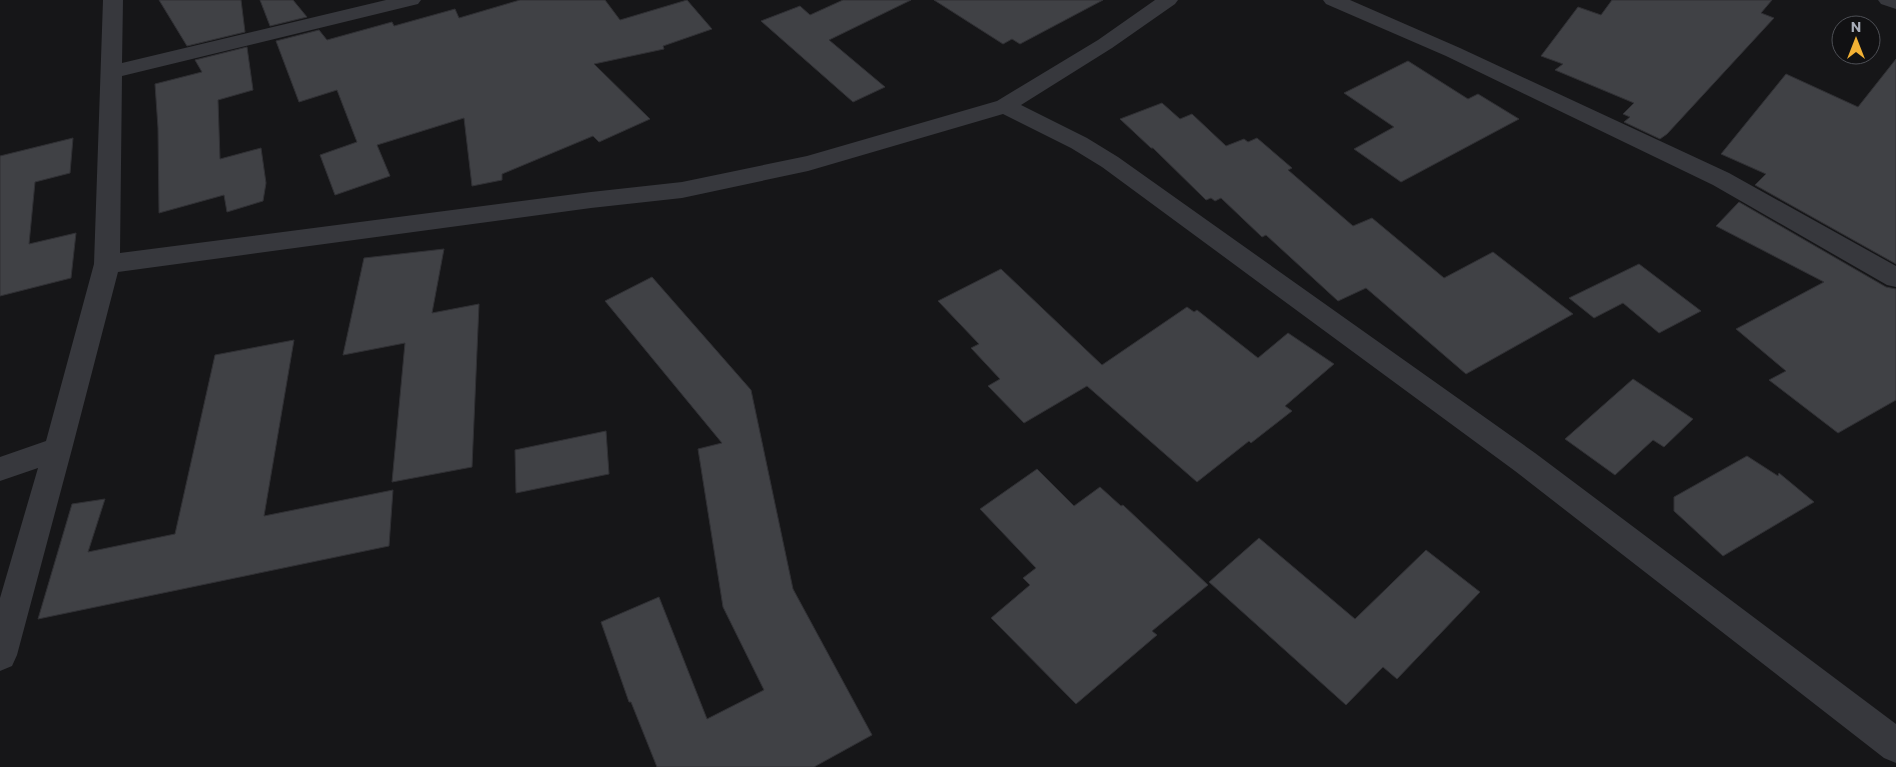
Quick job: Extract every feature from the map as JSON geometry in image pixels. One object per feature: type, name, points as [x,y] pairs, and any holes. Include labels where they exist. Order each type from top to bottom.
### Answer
[{"type":"street","points":[[0,655],[58,449],[107,264],[113,0]]},
{"type":"street","points":[[111,72],[411,0]]},
{"type":"street","points":[[107,264],[591,200],[682,190],[800,165],[1004,106],[1105,44],[1168,0]]},
{"type":"street","points":[[1333,0],[1453,52],[1721,179],[1896,278]]},
{"type":"street","points":[[1888,0],[1896,3]]},
{"type":"street","points":[[1004,106],[1079,143],[1110,162],[1525,462],[1896,746]]},
{"type":"street","points":[[0,469],[58,449]]},
{"type":"building","points":[[159,0],[241,0],[245,32],[187,46]]},
{"type":"building","points":[[260,0],[293,0],[307,17],[270,26]]},
{"type":"building","points":[[520,0],[605,0],[620,20],[687,0],[712,29],[663,46],[664,49],[594,64],[650,119],[599,142],[593,136],[502,174],[502,180],[472,186],[464,118],[377,145],[390,176],[335,195],[320,155],[357,142],[337,90],[299,102],[276,41],[319,30],[327,40],[392,22],[394,26],[455,9],[459,18]]},
{"type":"building","points":[[843,0],[911,0],[829,40],[885,87],[853,102],[761,21],[800,6],[810,15]]},
{"type":"building","points":[[934,0],[1103,0],[1020,44],[1012,39],[1003,44]]},
{"type":"building","points":[[1612,0],[1772,0],[1761,13],[1774,18],[1667,134],[1660,139],[1624,122],[1630,117],[1623,114],[1634,103],[1555,70],[1563,64],[1541,56],[1578,7],[1601,15]]},
{"type":"building","points":[[247,47],[253,90],[218,100],[220,159],[261,148],[266,183],[263,201],[227,212],[224,195],[159,213],[158,128],[155,84],[202,72],[195,60]]},
{"type":"building","points":[[1896,59],[1896,264],[1755,185],[1766,174],[1721,154],[1786,74],[1858,107]]},
{"type":"building","points":[[1408,61],[1468,99],[1478,94],[1519,119],[1401,182],[1354,149],[1394,127],[1344,93]]},
{"type":"building","points":[[1162,103],[1180,119],[1192,114],[1226,146],[1244,139],[1248,142],[1257,138],[1292,168],[1288,170],[1353,226],[1372,218],[1444,278],[1493,252],[1573,314],[1466,374],[1366,288],[1338,301],[1266,235],[1262,237],[1221,198],[1215,201],[1211,198],[1206,200],[1153,148],[1120,119]]},
{"type":"building","points":[[73,138],[70,173],[35,182],[29,244],[76,233],[71,278],[0,296],[0,156]]},
{"type":"building","points":[[1739,202],[1886,287],[1896,289],[1896,400],[1838,433],[1769,380],[1786,371],[1736,329],[1824,282],[1716,226]]},
{"type":"building","points":[[444,249],[432,313],[479,304],[472,467],[392,482],[405,343],[343,355],[364,258]]},
{"type":"building","points":[[1639,264],[1701,311],[1659,333],[1623,303],[1594,318],[1569,298]]},
{"type":"building","points":[[1001,269],[1102,365],[1187,307],[1194,312],[1197,310],[1258,358],[1288,333],[1334,364],[1285,406],[1292,411],[1251,443],[1249,441],[1197,482],[1087,386],[1024,423],[988,386],[1000,379],[971,348],[979,344],[938,301]]},
{"type":"building","points":[[652,277],[751,390],[793,589],[872,735],[814,767],[657,767],[631,702],[629,702],[601,622],[659,597],[707,719],[764,690],[723,607],[698,449],[722,443],[605,301]]},
{"type":"building","points":[[294,340],[264,516],[393,490],[389,546],[38,619],[72,504],[105,499],[88,552],[175,534],[215,355]]},
{"type":"building","points":[[1633,379],[1693,419],[1664,447],[1653,440],[1615,475],[1565,439]]},
{"type":"building","points":[[606,431],[609,474],[516,493],[515,450]]},
{"type":"building","points":[[1747,456],[1778,476],[1779,473],[1814,502],[1723,556],[1674,511],[1674,497]]},
{"type":"building","points":[[1037,469],[1074,506],[1100,487],[1121,506],[1123,505],[1208,585],[1152,631],[1157,635],[1076,704],[991,618],[1030,585],[1023,578],[1036,568],[980,509]]},
{"type":"building","points":[[1259,538],[1355,619],[1426,550],[1480,592],[1397,679],[1383,667],[1346,705],[1209,582]]}]
